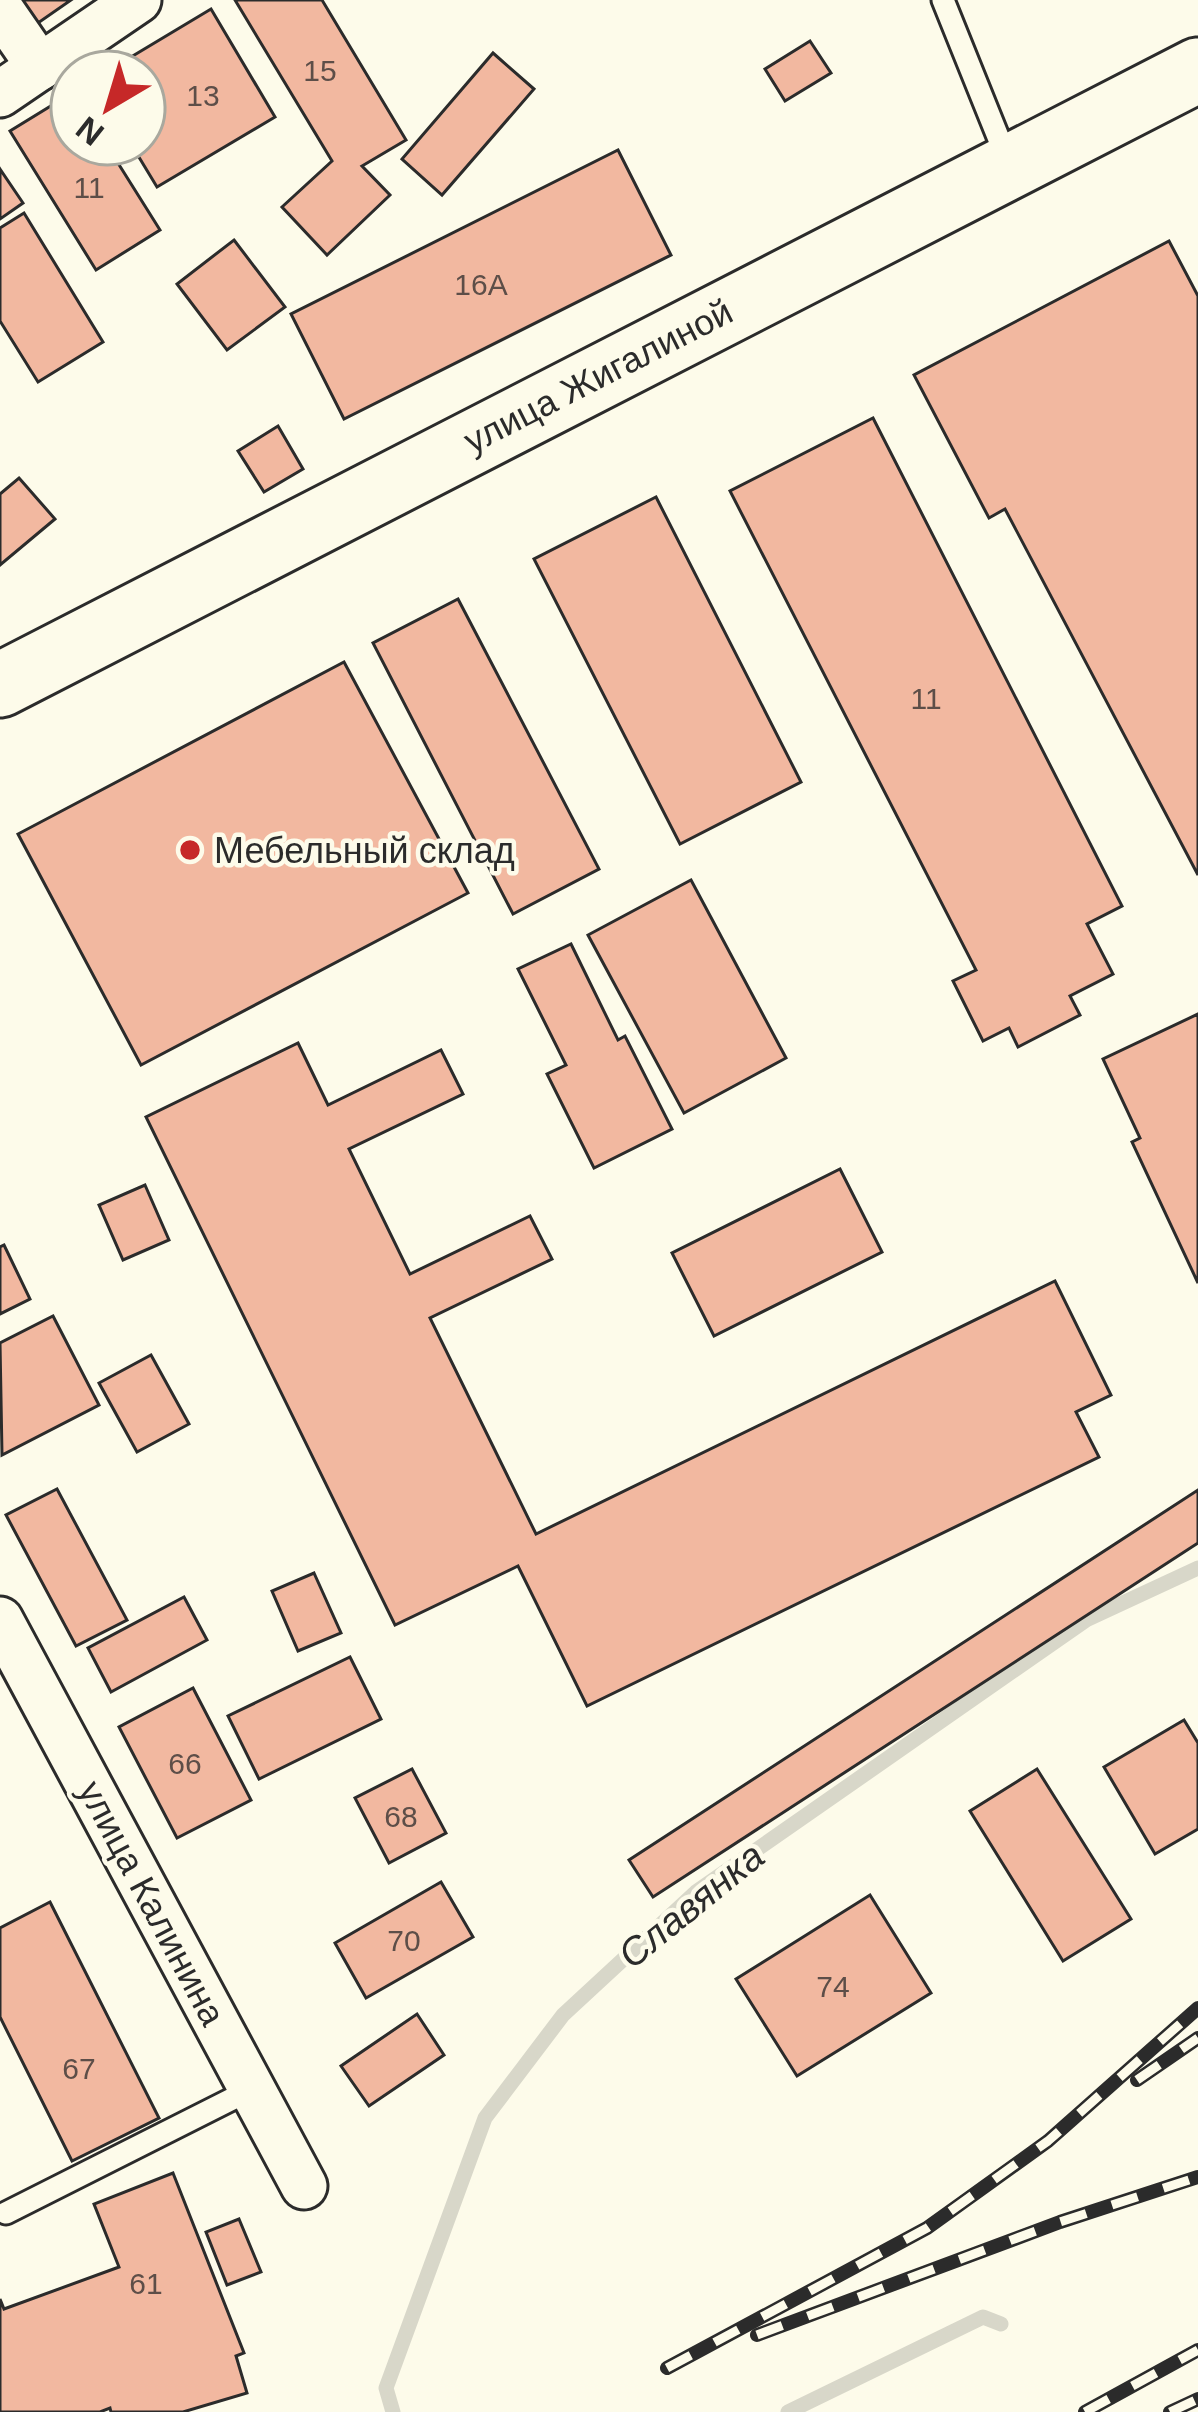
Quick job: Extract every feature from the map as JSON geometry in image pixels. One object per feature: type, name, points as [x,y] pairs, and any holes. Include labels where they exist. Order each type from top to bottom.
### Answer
[{"type":"main road","name":"улица Жигалиной","points":[[0,685],[1198,70]]},
{"type":"street","points":[[0,94],[138,0]]},
{"type":"street","points":[[0,9],[40,67]]},
{"type":"street","name":"улица Калинина","points":[[0,1620],[304,2186]]},
{"type":"lane","points":[[943,0],[1009,165]]},
{"type":"lane","points":[[6,2213],[252,2089]]},
{"type":"building","points":[[22,0],[71,0],[38,23]]},
{"type":"building","points":[[235,0],[322,0],[406,140],[362,166],[390,195],[327,255],[282,207],[332,161]]},
{"type":"building","points":[[211,9],[275,117],[157,187],[146,168],[168,168],[168,48],[146,48]]},
{"type":"building","points":[[810,41],[831,73],[785,101],[765,69]]},
{"type":"building","points":[[493,53],[534,89],[442,195],[402,159]]},
{"type":"building","points":[[48,108],[48,168],[121,168],[160,230],[96,270],[10,131]]},
{"type":"building","points":[[618,150],[671,255],[344,419],[291,314]]},
{"type":"building","points":[[0,169],[23,203],[0,219]]},
{"type":"building","points":[[24,213],[103,342],[38,382],[0,321],[0,228]]},
{"type":"building","points":[[234,240],[285,307],[227,350],[177,284]]},
{"type":"building","points":[[1169,241],[1198,296],[1198,875],[1005,509],[989,518],[914,375]]},
{"type":"building","points":[[873,418],[1122,906],[1087,924],[1113,974],[1070,996],[1080,1015],[1018,1047],[1009,1028],[983,1041],[953,981],[976,970],[730,491]]},
{"type":"building","points":[[278,426],[303,469],[264,492],[238,451]]},
{"type":"building","points":[[19,478],[55,519],[0,565],[0,494]]},
{"type":"building","points":[[656,497],[801,782],[680,844],[534,559]]},
{"type":"building","points":[[458,599],[599,869],[513,914],[373,643]]},
{"type":"building","points":[[344,662],[468,893],[141,1065],[18,834]]},
{"type":"building","points":[[691,880],[786,1058],[684,1113],[588,935]]},
{"type":"building","points":[[571,944],[618,1040],[625,1036],[672,1129],[594,1168],[547,1074],[566,1065],[518,969]]},
{"type":"building","points":[[1198,1014],[1198,1283],[1132,1142],[1140,1138],[1103,1059]]},
{"type":"building","points":[[298,1043],[328,1105],[441,1050],[463,1094],[349,1149],[410,1274],[530,1216],[552,1259],[430,1318],[536,1534],[1055,1281],[1111,1395],[1076,1412],[1099,1457],[587,1706],[518,1566],[395,1625],[146,1117]]},
{"type":"building","points":[[840,1169],[882,1252],[714,1336],[672,1253]]},
{"type":"building","points":[[145,1185],[169,1240],[123,1260],[99,1205]]},
{"type":"building","points":[[4,1245],[30,1299],[0,1314],[0,1247]]},
{"type":"building","points":[[53,1316],[99,1405],[2,1455],[0,1343]]},
{"type":"building","points":[[151,1355],[189,1424],[137,1452],[99,1383]]},
{"type":"building","points":[[57,1489],[127,1620],[76,1646],[6,1515]]},
{"type":"building","points":[[1198,1490],[1198,1543],[653,1897],[629,1860]]},
{"type":"building","points":[[314,1573],[341,1633],[298,1651],[272,1591]]},
{"type":"building","points":[[184,1597],[207,1640],[111,1692],[88,1648]]},
{"type":"building","points":[[350,1657],[381,1719],[259,1779],[228,1716]]},
{"type":"building","points":[[193,1688],[251,1800],[177,1838],[119,1727]]},
{"type":"building","points":[[1184,1720],[1198,1743],[1198,1829],[1155,1854],[1104,1767]]},
{"type":"building","points":[[412,1769],[446,1833],[389,1863],[355,1798]]},
{"type":"building","points":[[1037,1769],[1131,1919],[1063,1961],[970,1811]]},
{"type":"building","points":[[441,1882],[473,1937],[366,1998],[335,1943]]},
{"type":"building","points":[[870,1895],[931,1993],[797,2076],[736,1979]]},
{"type":"building","points":[[50,1902],[159,2118],[72,2161],[0,2017],[0,1928]]},
{"type":"building","points":[[417,2014],[444,2055],[369,2106],[341,2066]]},
{"type":"building","points":[[173,2173],[244,2353],[236,2356],[247,2393],[183,2412],[111,2412],[110,2408],[100,2412],[0,2412],[0,2299],[4,2309],[119,2267],[94,2204]]},
{"type":"building","points":[[239,2219],[261,2272],[227,2285],[206,2232]]},
{"type":"waterway","name":"Славянка","points":[[393,2412],[386,2388],[485,2118],[563,2015],[696,1892],[1086,1620],[1198,1568]]},
{"type":"waterway","points":[[788,2412],[983,2317],[1001,2324]]},
{"type":"railway","points":[[667,2368],[927,2228],[1048,2141],[1198,2008]]},
{"type":"railway","points":[[1137,2080],[1198,2038]]},
{"type":"railway","points":[[757,2335],[1060,2222],[1198,2177]]},
{"type":"railway","points":[[1085,2412],[1198,2350]]},
{"type":"railway","points":[[1170,2412],[1198,2399]]},
{"type":"place","name":"Мебельный склад","points":[[190,850]]}]
